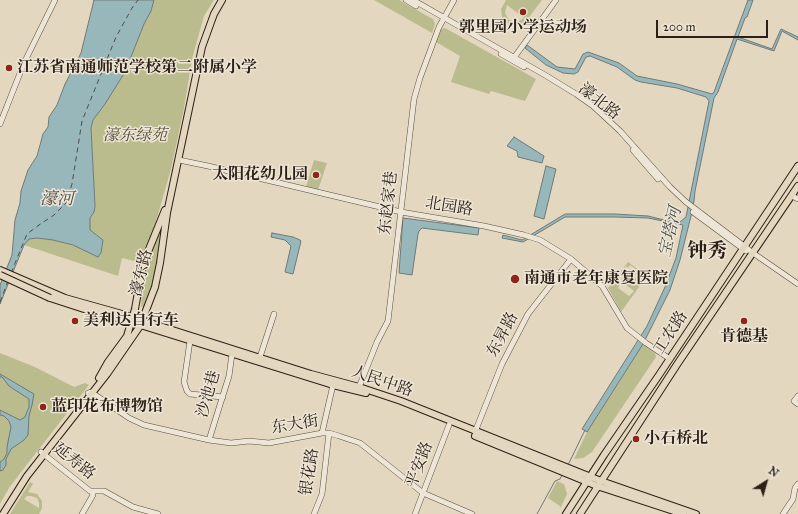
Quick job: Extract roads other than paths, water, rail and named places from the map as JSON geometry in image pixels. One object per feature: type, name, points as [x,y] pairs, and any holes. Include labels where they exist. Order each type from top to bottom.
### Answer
[{"type":"main road","name":"濠东路","points":[[90,393],[102,375],[108,362],[127,336],[132,320],[143,264],[165,211],[200,48],[211,13],[219,0]]},
{"type":"main road","name":"濠东路","points":[[0,512],[16,485],[107,374],[141,323],[155,288],[167,213],[202,47],[214,14],[222,0]]},
{"type":"main road","name":"工农路","points":[[566,514],[798,166]]},
{"type":"main road","name":"工农路","points":[[580,514],[682,357],[753,253],[795,197],[798,186]]},
{"type":"main road","points":[[0,270],[51,296]]},
{"type":"main road","points":[[0,275],[51,296]]},
{"type":"main road","name":"人民中路","points":[[51,296],[87,310],[132,320],[190,341],[333,385],[364,393],[599,484],[683,514]]},
{"type":"main road","name":"人民中路","points":[[141,323],[260,357],[401,401],[560,468]]},
{"type":"main road","name":"濠东路","points":[[3,514],[18,488],[42,453]]},
{"type":"main road","name":"人民中路","points":[[599,484],[696,514]]},
{"type":"street","points":[[0,124],[24,63],[55,0]]},
{"type":"street","name":"濠北路","points":[[406,0],[443,19],[513,59],[575,97],[618,133],[669,190],[696,213],[798,284]]},
{"type":"street","name":"濠北路","points":[[413,0],[443,19]]},
{"type":"street","name":"东赵家巷","points":[[359,387],[377,342],[388,321],[414,99],[420,78],[439,27],[454,0]]},
{"type":"street","points":[[513,59],[556,0]]},
{"type":"street","name":"北园路","points":[[178,160],[400,212],[484,226],[534,238],[546,243],[571,259],[602,286],[627,328],[646,343],[670,358]]},
{"type":"street","name":"东昇路","points":[[475,432],[502,364],[528,314],[571,259]]},
{"type":"street","points":[[260,357],[274,314]]},
{"type":"street","points":[[190,341],[184,382],[187,391],[190,394],[223,397]]},
{"type":"street","name":"沙池巷","points":[[209,440],[229,376],[232,354]]},
{"type":"street","name":"银花路","points":[[322,433],[333,385]]},
{"type":"street","name":"东大街","points":[[90,393],[129,418],[144,425],[209,440],[231,443],[249,441],[269,443],[329,433],[360,443],[423,493],[472,514]]},
{"type":"street","points":[[798,396],[794,401],[798,404]]},
{"type":"street","name":"平安路","points":[[415,514],[449,425]]},
{"type":"street","name":"银花路","points":[[314,514],[321,498],[329,433]]},
{"type":"street","name":"延寿路","points":[[42,453],[92,492],[104,491],[134,507],[158,514]]},
{"type":"street","points":[[783,514],[794,499],[795,488],[798,484]]},
{"type":"street","points":[[82,514],[93,495],[92,492]]},
{"type":"water","name":"濠河","points":[[94,0],[154,0],[151,11],[144,24],[125,72],[93,120],[91,128],[95,206],[94,212],[90,218],[90,230],[103,240],[101,253],[98,257],[73,245],[53,240],[37,238],[29,239],[24,245],[0,304],[0,285],[12,255],[15,220],[20,203],[21,191],[28,170],[37,156],[43,134],[48,127],[49,117],[57,105],[65,84],[81,53]]},
{"type":"water","points":[[748,0],[753,0],[738,37],[772,49],[781,29],[798,37],[798,40],[782,31],[774,51],[737,39],[718,92],[714,98],[691,216],[680,260],[670,290],[643,344],[587,432],[582,429],[647,326],[665,287],[676,258],[683,225],[648,218],[565,217],[523,242],[502,238],[503,235],[522,240],[565,214],[615,214],[648,216],[680,222],[686,217],[709,101],[706,97],[677,88],[635,80],[617,67],[590,56],[586,57],[578,72],[574,74],[563,73],[546,65],[525,48],[527,45],[557,67],[575,69],[583,54],[588,52],[619,63],[637,76],[677,84],[712,94]]},
{"type":"water","points":[[514,137],[544,156],[542,163],[518,157],[517,151],[507,146]]},
{"type":"water","points":[[546,166],[556,169],[544,219],[534,216]]},
{"type":"water","points":[[403,218],[479,228],[478,235],[422,228],[418,234],[412,275],[399,273]]},
{"type":"water","points":[[272,233],[293,237],[301,241],[293,274],[285,272],[291,246],[285,240],[271,237]]},
{"type":"water","points":[[0,374],[34,394],[29,416],[28,435],[24,440],[11,449],[6,459],[6,465],[3,470],[0,471],[0,462],[4,459],[7,453],[11,427],[9,421],[4,416],[0,415],[0,410],[20,420],[25,417],[29,407],[29,399],[9,386],[2,377],[0,377]]},
{"type":"waterway","name":"宝塔河","points":[[568,465],[585,430]]},
{"type":"waterway","name":"宝塔河","points":[[537,514],[555,481],[560,479],[562,475]]},
{"type":"place","name":"郭里园小学运动场","points":[[523,12]]},
{"type":"place","name":"江苏省南通师范学校第二附属小学","points":[[9,68]]},
{"type":"place","name":"太阳花幼儿园","points":[[316,175]]},
{"type":"place","name":"南通市老年康复医院","points":[[515,279]]},
{"type":"place","name":"美利达自行车","points":[[75,321]]},
{"type":"place","name":"肯德基","points":[[744,321]]},
{"type":"place","name":"蓝印花布博物馆","points":[[43,407]]},
{"type":"place","name":"小石桥北","points":[[636,439]]},
{"type":"district","name":"钟秀","points":[[707,252]]},
{"type":"park label","name":"濠东绿苑","points":[[135,136]]}]
